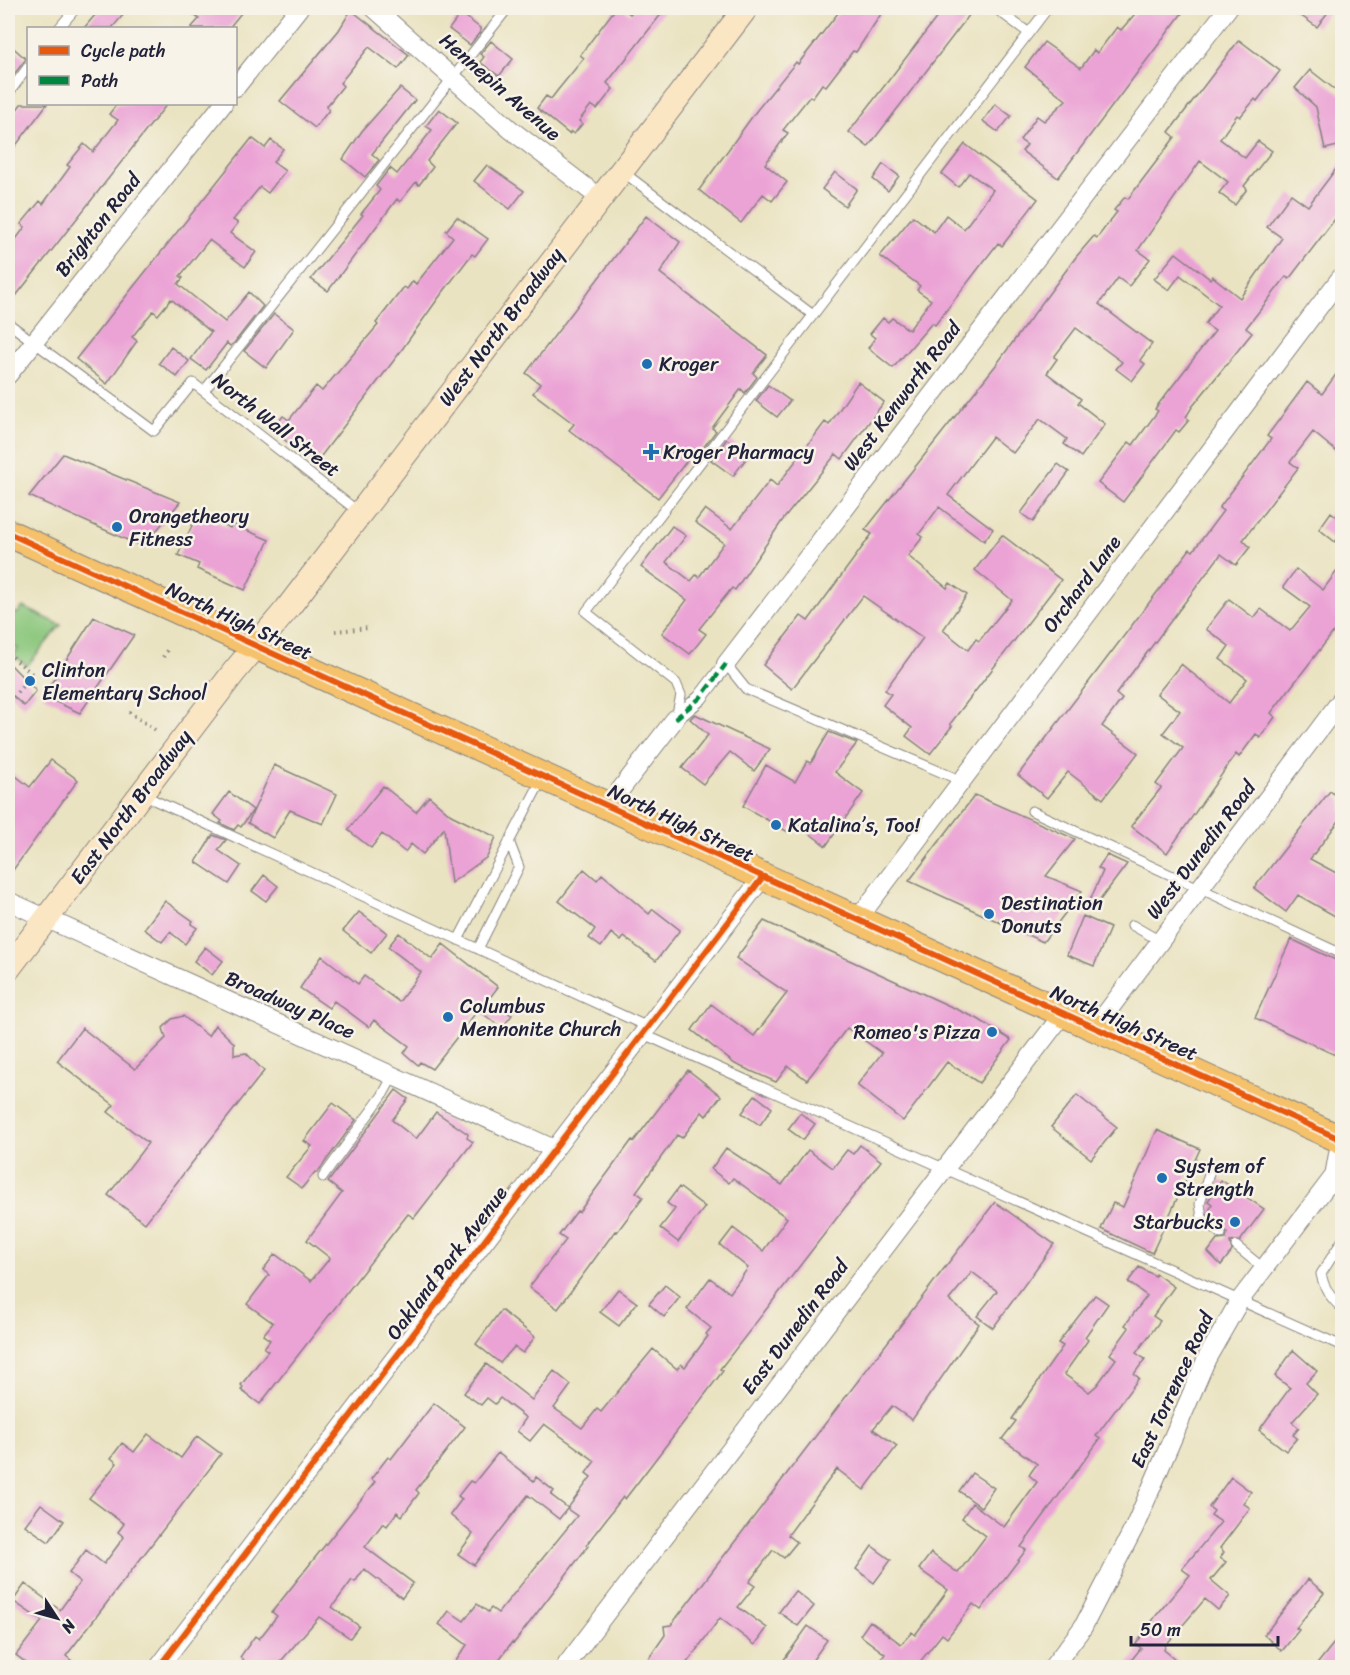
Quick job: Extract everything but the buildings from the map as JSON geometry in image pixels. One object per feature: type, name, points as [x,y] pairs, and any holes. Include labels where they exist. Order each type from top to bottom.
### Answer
[{"type":"main road","name":"West North Broadway","points":[[257,646],[746,8]]},
{"type":"main road","name":"North High Street","points":[[8,533],[762,878],[1342,1137]]},
{"type":"main road","name":"East North Broadway","points":[[8,969],[257,646]]},
{"type":"street","points":[[237,86],[299,8]]},
{"type":"street","name":"Hennepin Avenue","points":[[374,8],[510,129],[600,198]]},
{"type":"street","name":"West Kenworth Road","points":[[607,807],[675,719],[700,698],[1228,8]]},
{"type":"street","name":"Brighton Road","points":[[8,375],[222,105]]},
{"type":"street","name":"Orchard Lane","points":[[857,920],[1342,276]]},
{"type":"street","name":"West Dunedin Road","points":[[1095,1028],[1342,699]]},
{"type":"street","name":"Oakland Park Avenue","points":[[158,1668],[762,878]]},
{"type":"street","name":"Broadway Place","points":[[8,901],[554,1149]]},
{"type":"street","name":"East Dunedin Road","points":[[564,1668],[1063,1014]]},
{"type":"street","name":"East Torrence Road","points":[[1052,1668],[1083,1627],[1134,1528],[1207,1358],[1240,1300],[1334,1176],[1342,1137]]},
{"type":"lane","points":[[60,27],[76,8]]},
{"type":"lane","points":[[204,391],[508,8]]},
{"type":"lane","points":[[995,8],[1029,33]]},
{"type":"lane","points":[[675,719],[681,695],[676,683],[586,612],[1048,8]]},
{"type":"lane","points":[[8,94],[27,68]]},
{"type":"lane","points":[[621,171],[813,315]]},
{"type":"lane","name":"North Wall Street","points":[[8,323],[154,431],[193,382],[360,513]]},
{"type":"lane","points":[[726,664],[746,688],[962,782]]},
{"type":"lane","points":[[458,940],[543,777]]},
{"type":"lane","points":[[141,794],[944,1168],[1342,1346]]},
{"type":"lane","points":[[1032,811],[1342,954]]},
{"type":"lane","points":[[478,949],[519,867],[509,841]]},
{"type":"lane","points":[[1131,925],[1160,941]]},
{"type":"lane","points":[[323,1177],[382,1096],[393,1076]]},
{"type":"lane","points":[[1210,1170],[1200,1204],[1202,1218],[1221,1234]]},
{"type":"lane","points":[[1342,1240],[1321,1274],[1323,1286],[1333,1301],[1342,1308]]},
{"type":"lane","points":[[1236,1246],[1263,1268]]},
{"type":"path","points":[[335,631],[369,628]]},
{"type":"path","points":[[163,657],[169,646]]},
{"type":"path","points":[[8,653],[32,674],[8,704]]},
{"type":"path","points":[[129,712],[158,732]]},
{"type":"green space","points":[[23,607],[61,625],[27,666],[13,655],[18,649],[8,641],[8,618],[13,611],[17,614]]},
{"type":"marked path","points":[[675,719],[700,698],[726,664]]},
{"type":"cycle path","points":[[8,533],[1342,1140]]},
{"type":"cycle path","points":[[158,1668],[762,878]]},
{"type":"place","name":"Kroger","points":[[647,364]]},
{"type":"place","name":"Kroger Pharmacy","points":[[651,452]]},
{"type":"place","name":"Orangetheory Fitness","points":[[117,527]]},
{"type":"place","name":"Clinton Elementary School","points":[[30,681]]},
{"type":"place","name":"Katalina’s, Too!","points":[[776,825]]},
{"type":"place","name":"Destination Donuts","points":[[989,914]]},
{"type":"place","name":"Columbus Mennonite Church","points":[[448,1017]]},
{"type":"place","name":"Romeo's Pizza","points":[[992,1032]]},
{"type":"place","name":"System of Strength","points":[[1162,1178]]},
{"type":"place","name":"Starbucks","points":[[1235,1222]]}]
